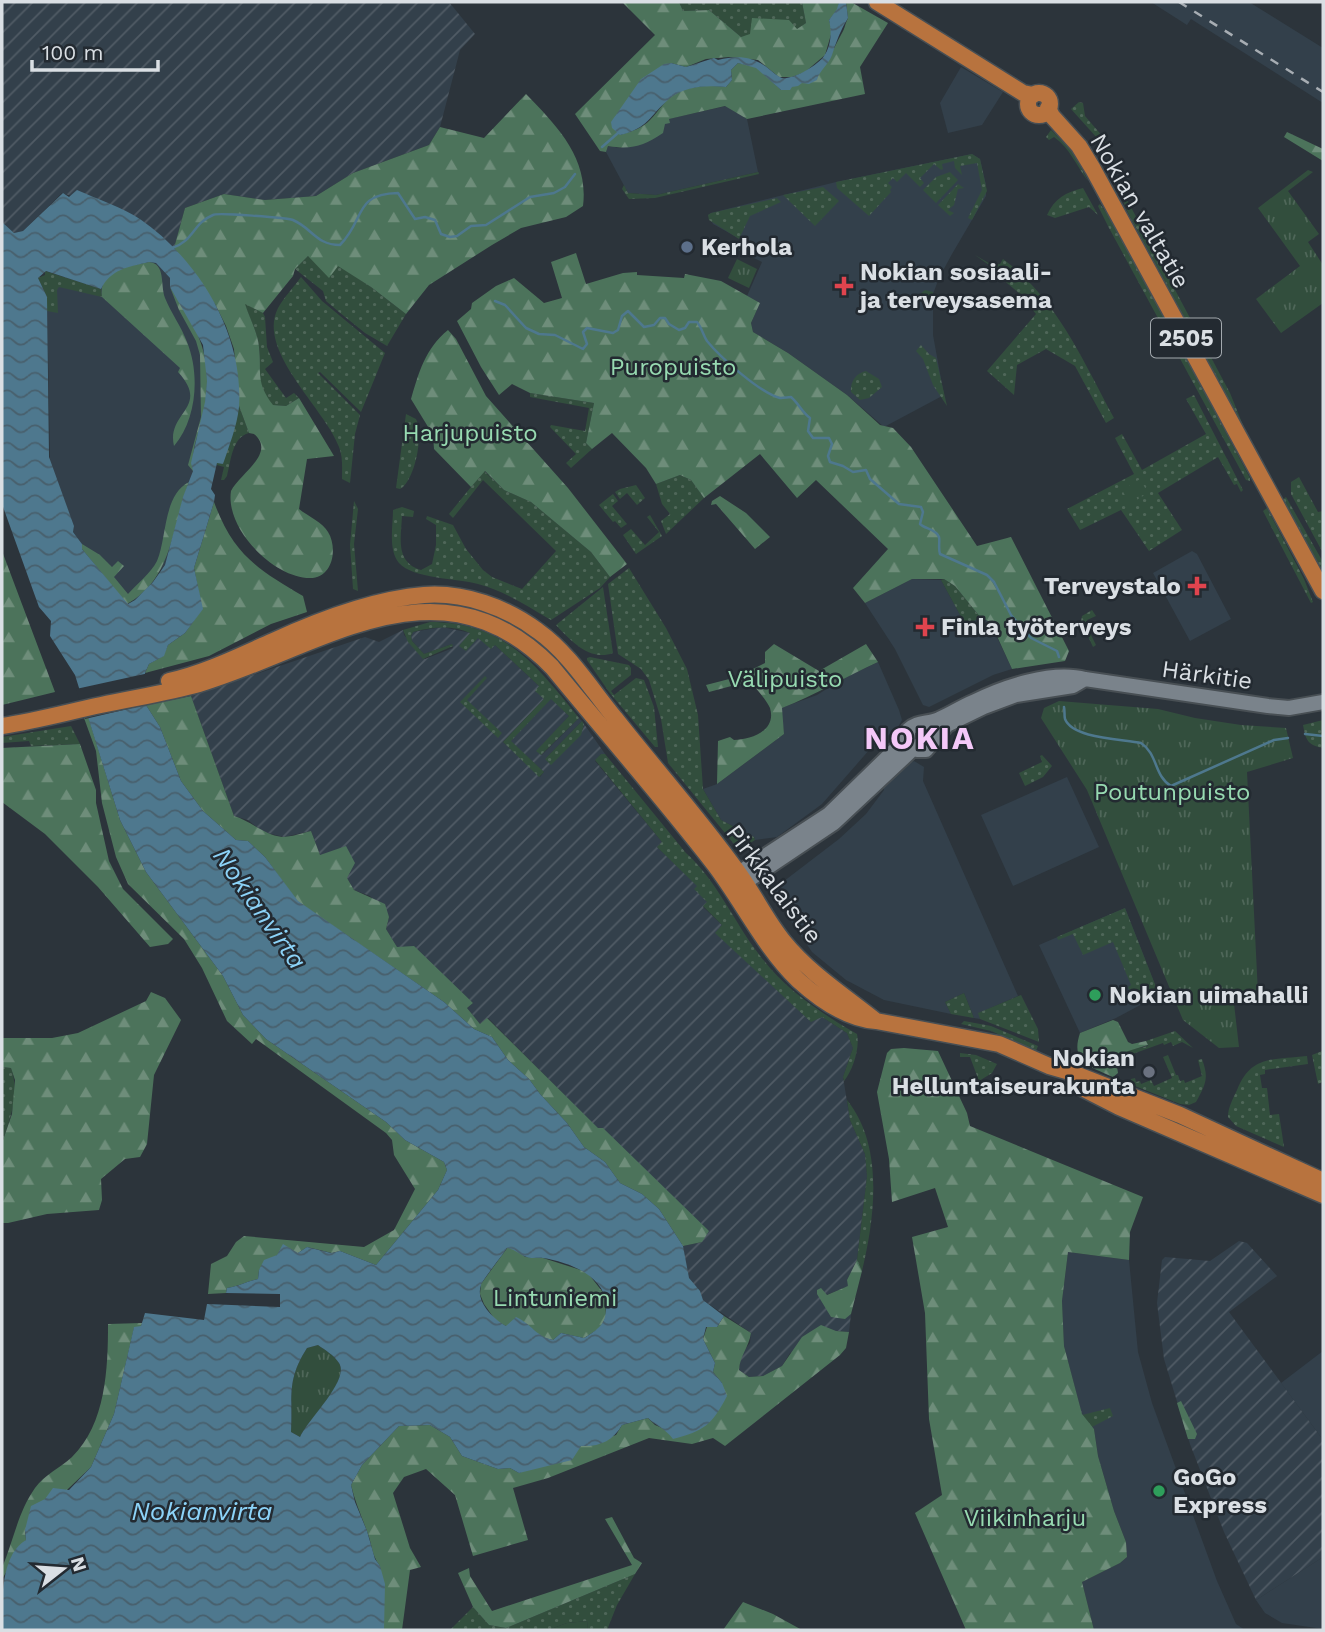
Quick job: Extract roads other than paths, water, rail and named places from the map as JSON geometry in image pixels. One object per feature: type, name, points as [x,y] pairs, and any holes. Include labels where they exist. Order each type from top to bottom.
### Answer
[{"type":"main road","name":"Nokian valtatie","points":[[877,2],[1028,97],[1035,114],[1048,112],[1079,146],[1323,591]]},
{"type":"main road","name":"Pirkkalaistie","points":[[60,709],[227,674],[393,614],[448,612],[490,623],[523,641],[552,667],[696,841],[736,882],[794,954],[818,976],[876,1021],[999,1044],[1056,1069]]},
{"type":"main road","name":"Härkitie","points":[[925,723],[943,718],[976,700],[1010,687],[1070,675],[1289,708],[1323,702]]},
{"type":"main road","name":"Härkitie","points":[[934,741],[947,725],[984,706],[1016,695],[1073,686],[1085,679]]},
{"type":"main road","points":[[2,716],[60,709]]},
{"type":"main road","points":[[2,726],[60,709]]},
{"type":"main road","points":[[736,882],[834,823],[910,743],[911,726],[925,723],[934,732],[934,741],[926,750],[910,743]]},
{"type":"main road","points":[[1056,1069],[1180,1115],[1323,1181]]},
{"type":"main road","points":[[1056,1069],[1072,1083],[1119,1107],[1323,1195]]},
{"type":"water","points":[[839,2],[846,2],[848,18],[831,58],[817,80],[809,84],[802,83],[790,90],[781,90],[756,68],[738,63],[731,70],[732,80],[726,87],[704,86],[682,91],[669,99],[637,129],[620,135],[612,128],[611,122],[641,79],[664,64],[686,67],[714,58],[718,60],[739,57],[757,61],[782,78],[805,71],[821,60],[828,48],[829,20]]},
{"type":"water","name":"Nokianvirta","points":[[77,190],[109,203],[140,219],[161,236],[199,277],[225,326],[234,353],[239,380],[238,414],[223,464],[217,463],[211,489],[215,495],[214,502],[194,568],[203,609],[185,633],[168,645],[164,656],[149,664],[145,673],[146,705],[160,727],[181,781],[203,811],[236,840],[248,841],[265,857],[298,901],[444,1002],[474,1029],[492,1037],[508,1060],[529,1079],[584,1147],[605,1162],[620,1183],[642,1194],[659,1209],[683,1246],[689,1278],[700,1291],[703,1300],[724,1316],[717,1327],[706,1327],[703,1339],[715,1363],[713,1372],[722,1383],[727,1396],[717,1414],[706,1425],[684,1436],[673,1439],[648,1418],[622,1425],[605,1442],[581,1446],[572,1460],[519,1473],[510,1468],[498,1469],[462,1456],[450,1437],[430,1425],[399,1426],[362,1465],[351,1485],[385,1584],[384,1630],[2,1630],[4,1580],[11,1557],[26,1540],[25,1530],[31,1506],[45,1499],[53,1488],[69,1490],[91,1467],[114,1414],[134,1327],[141,1326],[145,1313],[204,1320],[207,1304],[280,1307],[280,1294],[226,1293],[227,1288],[258,1279],[264,1260],[277,1255],[283,1244],[298,1253],[307,1247],[331,1253],[340,1251],[376,1265],[438,1190],[447,1170],[444,1162],[405,1140],[386,1122],[266,1039],[243,1015],[223,976],[146,872],[120,820],[75,675],[50,636],[51,621],[39,607],[2,504],[2,222],[14,233],[23,231],[63,193],[69,197]],"holes":[[[149,262],[156,263],[170,278],[170,287],[203,345],[207,381],[191,463],[193,471],[183,497],[165,565],[153,582],[128,604],[82,549],[82,544],[73,532],[74,526],[49,457],[47,297],[38,278],[46,271],[101,289],[115,273]],[[507,1248],[529,1258],[563,1263],[583,1272],[599,1285],[606,1304],[605,1316],[601,1324],[584,1338],[561,1333],[553,1340],[516,1317],[506,1326],[501,1323],[483,1303],[480,1291],[482,1282]],[[318,1345],[335,1358],[341,1370],[334,1389],[300,1437],[291,1432],[292,1389],[296,1370],[307,1348]]]},
{"type":"waterway","points":[[602,147],[618,133]]},
{"type":"waterway","points":[[172,248],[185,241],[206,218],[217,214],[293,220],[325,242],[340,245],[367,203],[384,194],[398,193],[415,219],[425,217],[435,220],[441,234],[457,236],[471,226],[486,225],[530,197],[554,193],[565,187],[575,174]]},
{"type":"waterway","points":[[495,301],[505,305],[526,328],[539,334],[555,335],[583,349],[587,344],[583,332],[587,328],[613,333],[618,330],[622,316],[628,311],[644,327],[654,325],[660,318],[665,318],[679,330],[685,328],[689,322],[697,322],[707,341],[741,374],[772,395],[780,398],[791,397],[794,400],[810,418],[808,431],[813,438],[829,438],[832,444],[828,456],[830,462],[853,472],[866,470],[870,479],[899,504],[921,507],[923,512],[920,524],[938,534],[940,554],[987,575],[994,582],[1011,615],[1031,638],[1057,651],[1059,657]]},
{"type":"waterway","points":[[1064,707],[1065,719],[1078,731],[1141,743],[1150,753],[1162,777],[1171,786],[1274,740],[1288,738]]},
{"type":"waterway","points":[[1305,734],[1323,736]]},
{"type":"railway","points":[[1179,2],[1323,92]]},
{"type":"place","name":"Kerhola","points":[[687,247]]},
{"type":"place","name":"Nokian sosiaali- ja terveysasema","points":[[844,286]]},
{"type":"place","name":"Terveystalo","points":[[1197,586]]},
{"type":"place","name":"Finla työterveys","points":[[925,627]]},
{"type":"place","name":"Nokian uimahalli","points":[[1095,995]]},
{"type":"place","name":"Nokian Helluntaiseurakunta","points":[[1149,1072]]},
{"type":"place","name":"GoGo Express","points":[[1159,1491]]},
{"type":"district","name":"NOKIA","points":[[920,738]]},
{"type":"park label","name":"Puropuisto","points":[[673,367]]},
{"type":"park label","name":"Harjupuisto","points":[[470,433]]},
{"type":"park label","name":"Välipuisto","points":[[785,679]]},
{"type":"park label","name":"Poutunpuisto","points":[[1172,792]]},
{"type":"park label","name":"Lintuniemi","points":[[555,1298]]},
{"type":"park label","name":"Viikinharju","points":[[1025,1518]]}]
